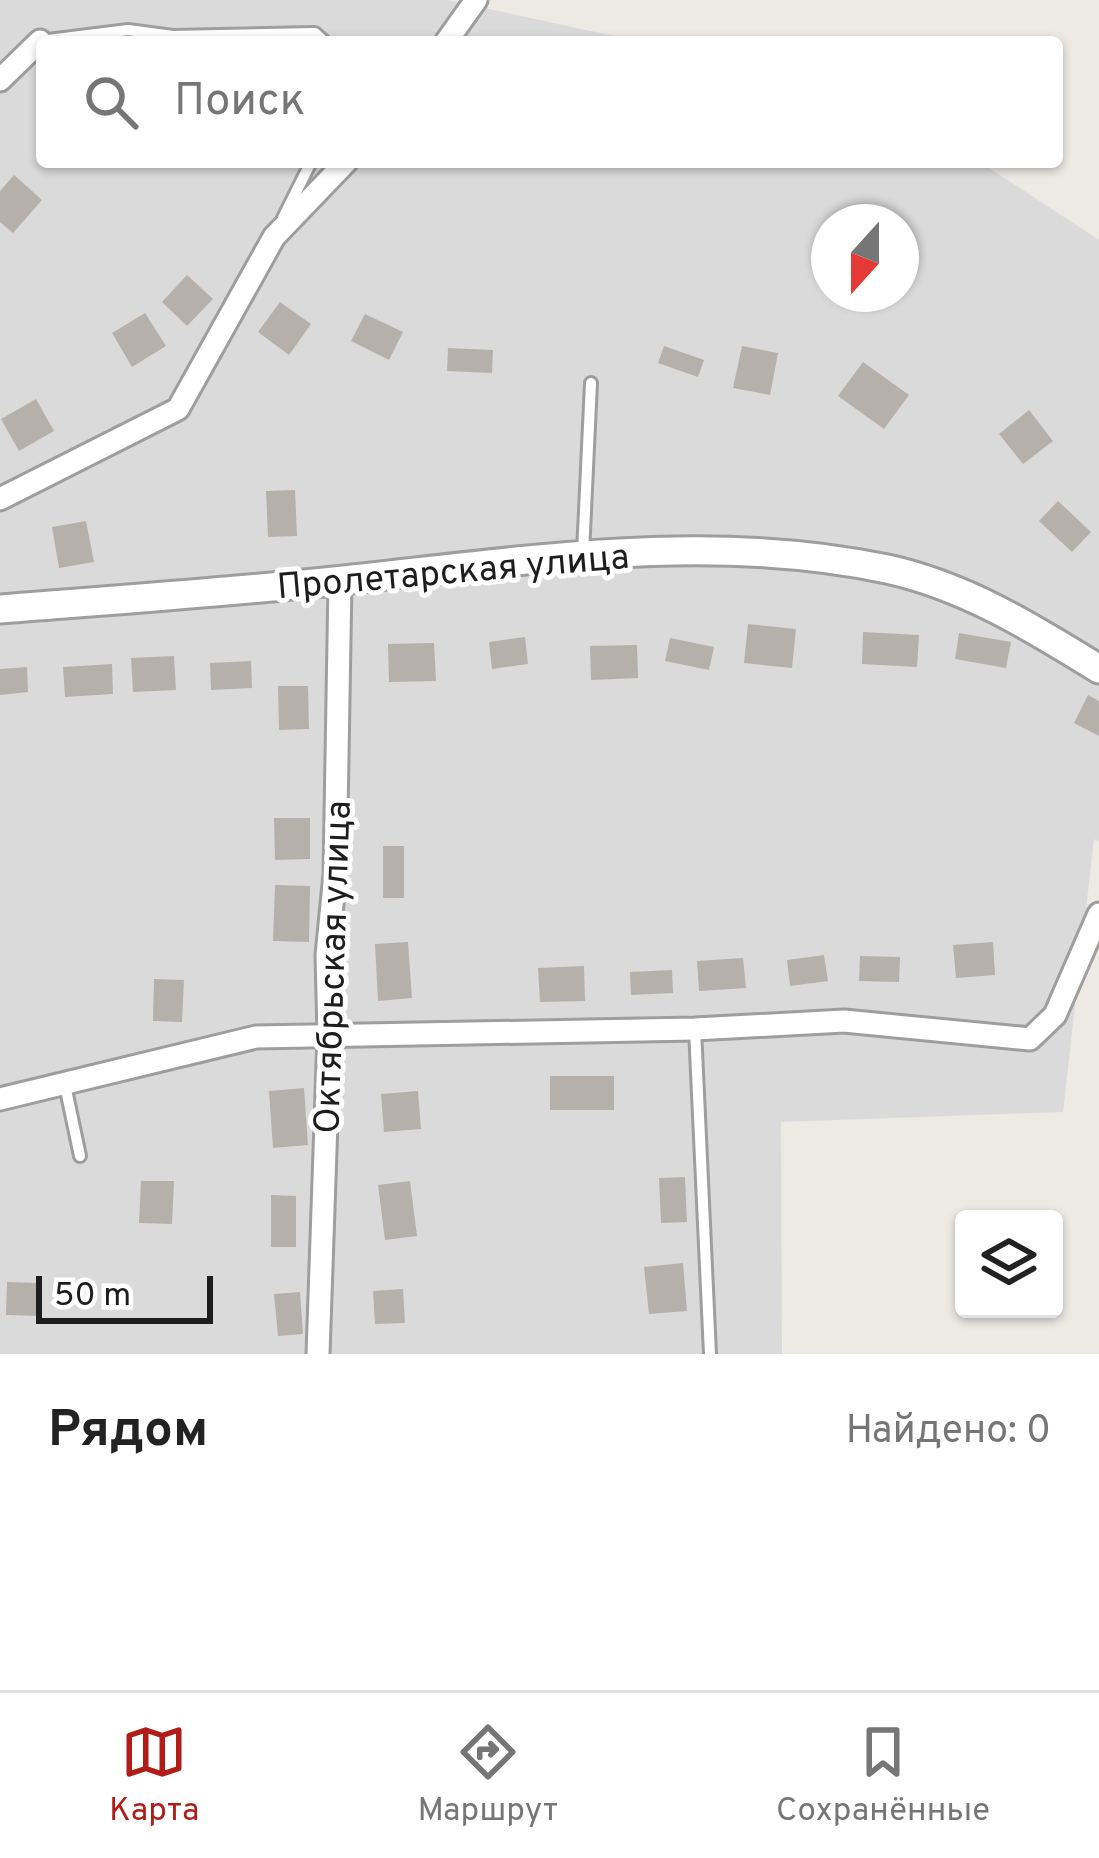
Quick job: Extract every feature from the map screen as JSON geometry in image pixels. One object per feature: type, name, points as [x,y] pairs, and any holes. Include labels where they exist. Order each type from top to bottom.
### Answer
[{"type":"street","points":[[450,36],[476,0]]},
{"type":"street","points":[[0,80],[36,45]]},
{"type":"street","points":[[0,499],[178,409],[274,237],[340,168]]},
{"type":"street","name":"Пролетарская улица","points":[[0,609],[340,580],[583,553],[759,553],[888,569],[994,605],[1099,669]]},
{"type":"street","name":"Октябрьская улица","points":[[318,1354],[340,580]]},
{"type":"street","points":[[0,1100],[256,1037],[695,1029],[844,1021],[1030,1039],[1055,1015],[1099,914]]},
{"type":"lane","points":[[80,36],[128,30],[173,36],[318,36]]},
{"type":"lane","points":[[274,237],[308,168]]},
{"type":"lane","points":[[583,553],[591,383]]},
{"type":"lane","points":[[695,1029],[710,1354]]},
{"type":"lane","points":[[65,1084],[80,1156]]},
{"type":"shaded area","points":[[0,0],[447,0],[614,36],[36,36],[36,168],[989,168],[1099,240],[1099,842],[1094,839],[1063,1112],[781,1122],[782,1354],[0,1354]]},
{"type":"building","points":[[14,175],[42,200],[13,233],[0,222],[0,191]]},
{"type":"building","points":[[187,275],[213,299],[187,326],[162,302]]},
{"type":"building","points":[[280,302],[311,324],[289,355],[258,332]]},
{"type":"building","points":[[145,313],[166,346],[132,367],[112,333]]},
{"type":"building","points":[[365,314],[403,332],[389,360],[351,341]]},
{"type":"building","points":[[664,346],[704,360],[698,377],[658,363]]},
{"type":"building","points":[[742,346],[778,353],[770,395],[733,388]]},
{"type":"building","points":[[448,348],[493,350],[492,373],[447,371]]},
{"type":"building","points":[[863,362],[909,395],[884,429],[838,396]]},
{"type":"building","points":[[36,399],[54,431],[19,451],[1,419]]},
{"type":"building","points":[[1029,410],[1053,441],[1023,464],[999,434]]},
{"type":"building","points":[[295,490],[297,536],[268,537],[266,491]]},
{"type":"building","points":[[1058,501],[1091,532],[1072,552],[1039,521]]},
{"type":"building","points":[[86,521],[94,562],[59,568],[52,527]]},
{"type":"building","points":[[748,624],[796,629],[792,668],[744,663]]},
{"type":"building","points":[[863,632],[919,635],[917,667],[862,664]]},
{"type":"building","points":[[959,633],[1011,642],[1006,668],[955,659]]},
{"type":"building","points":[[525,637],[528,664],[492,669],[489,642]]},
{"type":"building","points":[[670,638],[714,647],[709,670],[665,661]]},
{"type":"building","points":[[434,643],[436,681],[389,682],[388,644]]},
{"type":"building","points":[[637,645],[638,678],[591,680],[590,646]]},
{"type":"building","points":[[174,656],[176,690],[133,692],[131,658]]},
{"type":"building","points":[[251,661],[252,688],[211,690],[210,663]]},
{"type":"building","points":[[112,664],[113,694],[65,697],[63,667]]},
{"type":"building","points":[[27,667],[28,692],[0,695],[0,669]]},
{"type":"building","points":[[278,686],[308,686],[309,729],[279,730]]},
{"type":"building","points":[[1088,695],[1099,701],[1099,736],[1074,723]]},
{"type":"building","points":[[274,818],[310,818],[310,859],[275,860]]},
{"type":"building","points":[[383,846],[404,846],[404,898],[383,898]]},
{"type":"building","points":[[275,885],[310,886],[309,942],[273,941]]},
{"type":"building","points":[[408,942],[412,998],[378,1001],[375,944]]},
{"type":"building","points":[[993,942],[995,975],[956,978],[953,945]]},
{"type":"building","points":[[824,955],[828,981],[790,986],[787,960]]},
{"type":"building","points":[[860,956],[900,957],[899,982],[859,981]]},
{"type":"building","points":[[743,958],[746,988],[699,991],[697,961]]},
{"type":"building","points":[[584,966],[585,1001],[540,1002],[538,968]]},
{"type":"building","points":[[672,970],[673,993],[631,995],[630,972]]},
{"type":"building","points":[[154,979],[184,980],[182,1022],[153,1021]]},
{"type":"building","points":[[550,1076],[614,1076],[614,1110],[550,1110]]},
{"type":"building","points":[[304,1088],[308,1145],[273,1148],[269,1091]]},
{"type":"building","points":[[418,1091],[421,1129],[384,1132],[381,1094]]},
{"type":"building","points":[[685,1177],[687,1222],[661,1223],[659,1178]]},
{"type":"building","points":[[141,1181],[174,1181],[172,1224],[139,1223]]},
{"type":"building","points":[[410,1181],[417,1236],[385,1240],[378,1185]]},
{"type":"building","points":[[271,1195],[296,1196],[296,1247],[271,1247]]},
{"type":"building","points":[[683,1263],[687,1311],[649,1314],[644,1267]]},
{"type":"building","points":[[7,1282],[40,1283],[40,1316],[6,1315]]},
{"type":"building","points":[[403,1289],[405,1323],[375,1324],[373,1291]]},
{"type":"building","points":[[300,1292],[303,1334],[278,1336],[274,1294]]}]
